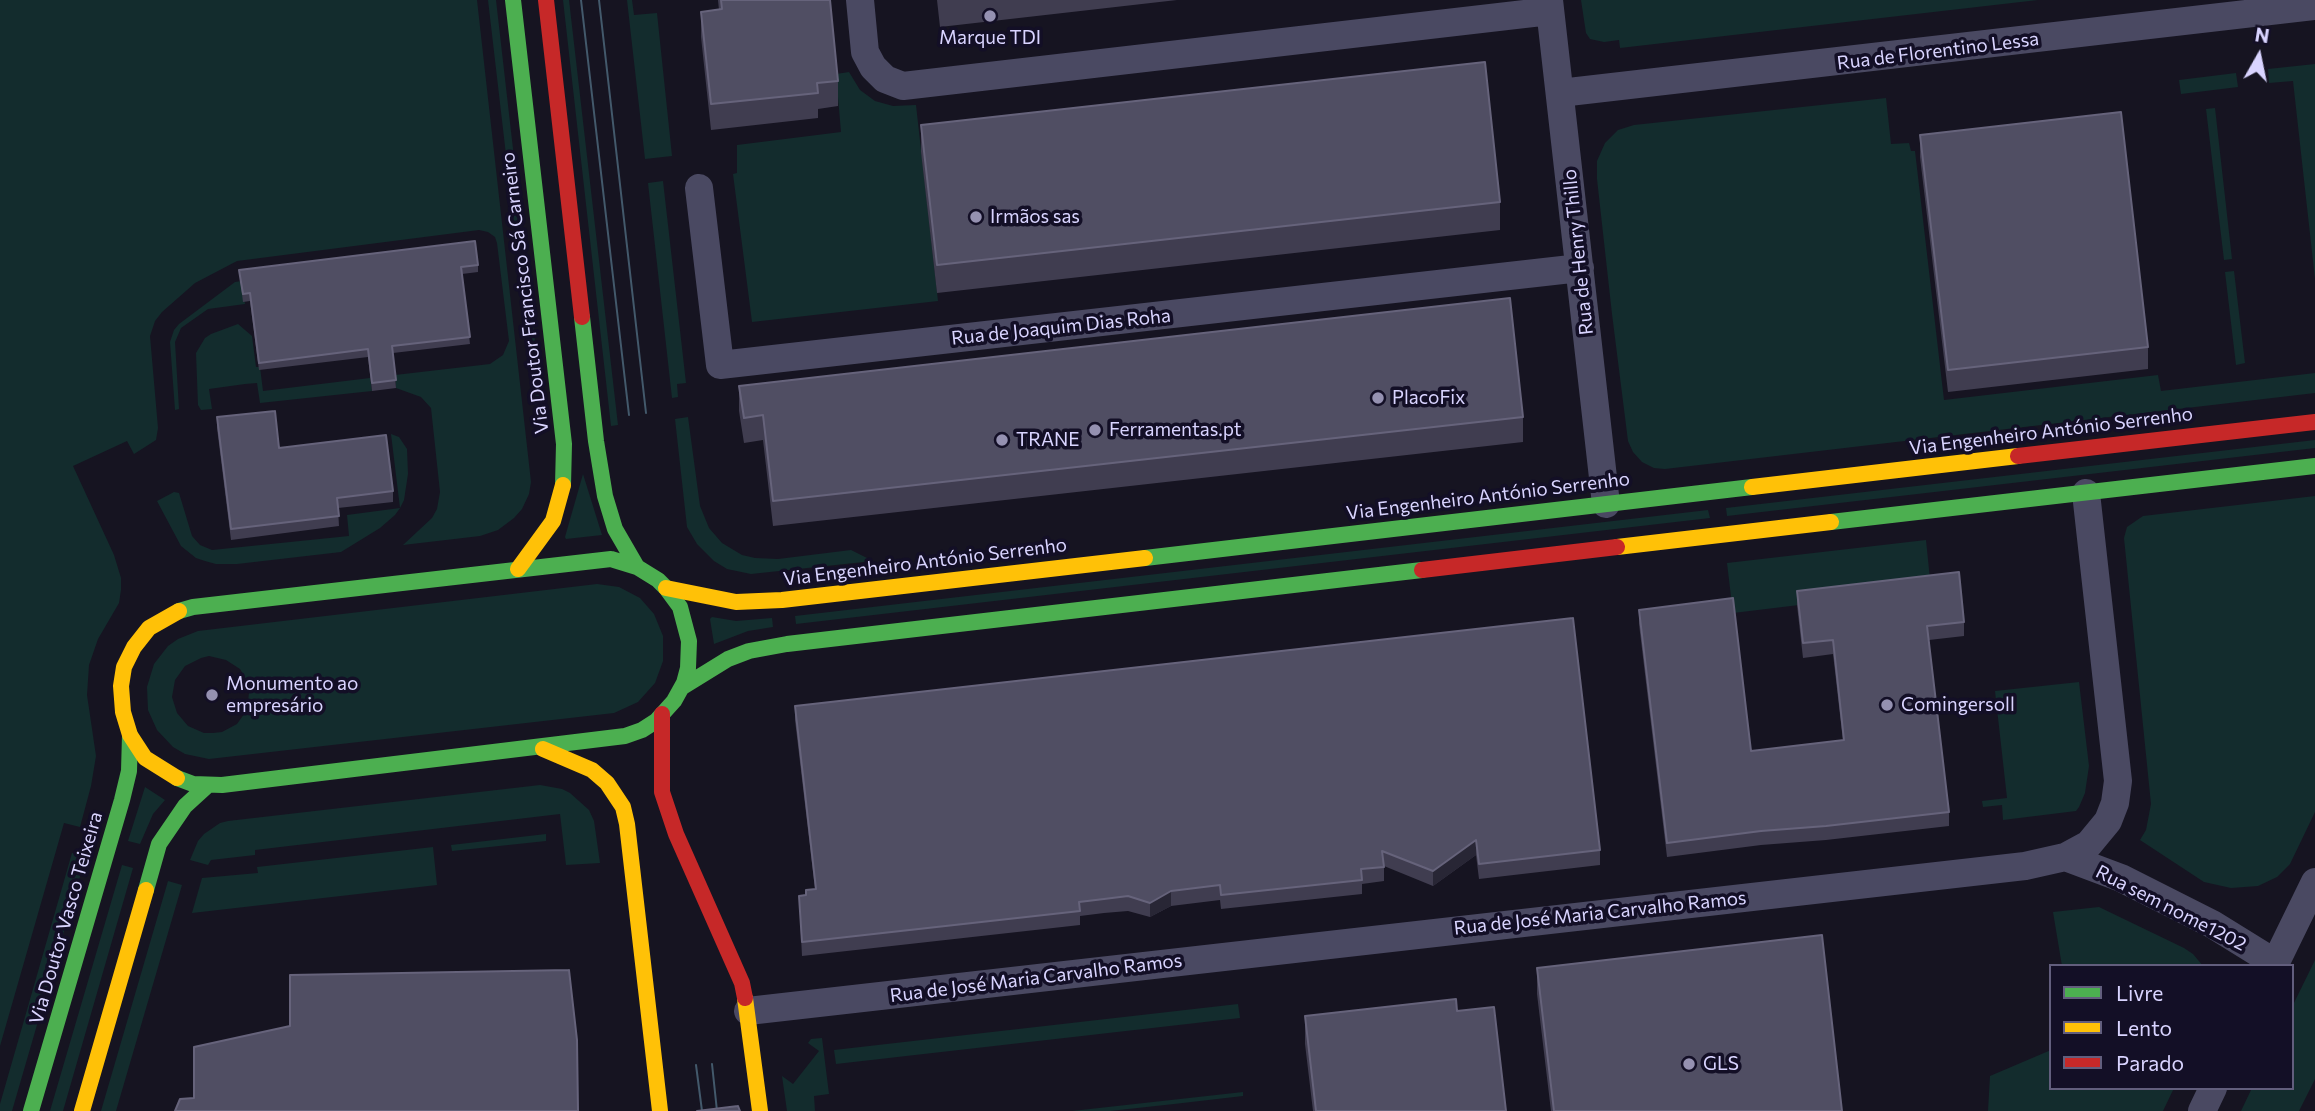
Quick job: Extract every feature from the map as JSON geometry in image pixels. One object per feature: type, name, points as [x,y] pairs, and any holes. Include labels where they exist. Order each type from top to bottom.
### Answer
[{"type":"main road","name":"Via Doutor Francisco Sá Carneiro","points":[[513,0],[564,444],[565,474],[562,495],[553,521],[518,569]]},
{"type":"main road","points":[[546,0],[605,496],[615,529],[638,567]]},
{"type":"main road","name":"Via Engenheiro António Serrenho","points":[[666,588],[736,602],[782,600],[2315,422]]},
{"type":"main road","points":[[681,688],[728,659],[749,651],[787,643],[2315,466]]},
{"type":"main road","points":[[611,559],[638,567],[658,580],[680,607],[689,641],[688,668],[674,701],[662,714],[642,730],[625,736],[541,748],[208,785],[193,784],[172,776],[145,758],[130,735],[123,712],[121,685],[124,667],[134,647],[149,628],[170,614],[193,607],[595,560],[611,559]]},
{"type":"main road","points":[[662,714],[662,792],[668,813],[742,983],[760,1111]]},
{"type":"main road","name":"Via Doutor Vasco Teixeira","points":[[31,1111],[122,800],[129,772],[130,735]]},
{"type":"main road","points":[[541,748],[593,770],[607,783],[623,807],[660,1111]]},
{"type":"main road","points":[[82,1111],[159,844],[185,806],[208,785]]},
{"type":"street","points":[[860,0],[865,52],[873,67],[885,79],[903,86],[1550,6]]},
{"type":"street","name":"Rua de Henry Thillo","points":[[1550,6],[1606,503]]},
{"type":"street","name":"Rua de Florentino Lessa","points":[[1560,93],[2315,6]]},
{"type":"street","name":"Rua de Joaquim Dias Roha","points":[[699,188],[720,365],[1580,268]]},
{"type":"street","name":"Rua de José Maria Carvalho Ramos","points":[[748,1011],[2011,867],[2065,857],[2089,844],[2108,821],[2115,803],[2118,781],[2086,493]]},
{"type":"street","name":"Rua sem nome1202","points":[[2065,857],[2133,884],[2212,924],[2275,964]]},
{"type":"street","points":[[2275,964],[2315,882]]},
{"type":"street","points":[[2202,1111],[2212,1090]]},
{"type":"green space","points":[[0,0],[477,0],[531,482],[522,509],[498,530],[480,536],[403,545],[432,518],[437,509],[440,492],[431,408],[421,397],[396,388],[395,375],[490,364],[503,355],[509,341],[497,243],[495,237],[488,232],[479,230],[237,261],[195,283],[162,312],[155,321],[150,336],[158,428],[156,440],[134,454],[127,441],[73,466],[114,555],[121,578],[121,590],[119,603],[98,639],[89,665],[87,695],[96,756],[91,786],[80,827],[64,823],[0,1046]]},
{"type":"green space","points":[[488,0],[496,0],[545,429],[538,430]]},
{"type":"green space","points":[[563,0],[569,0],[618,425],[611,426]]},
{"type":"green space","points":[[627,0],[632,0],[634,15],[657,13],[672,156],[645,159]]},
{"type":"green space","points":[[1581,0],[2038,0],[1620,48],[1619,40],[1604,42],[1590,39],[1586,33]]},
{"type":"green space","points":[[2315,64],[2315,279],[2293,81],[2269,83],[2268,69]]},
{"type":"green space","points":[[849,72],[860,90],[875,101],[893,106],[916,105],[938,301],[752,322],[733,174],[737,173],[737,145],[841,132],[836,74]]},
{"type":"green space","points":[[2236,73],[2238,87],[2181,94],[2179,80]]},
{"type":"green space","points":[[1886,98],[1891,144],[1909,143],[1911,151],[1915,151],[1944,400],[2158,375],[2161,391],[2315,373],[2315,393],[1665,469],[1654,468],[1642,462],[1628,441],[1612,314],[1597,179],[1597,161],[1605,143],[1618,130],[1634,125]]},
{"type":"green space","points":[[2215,108],[2232,259],[2224,260],[2206,109]]},
{"type":"green space","points":[[663,181],[686,383],[677,384],[678,397],[672,398],[648,183]]},
{"type":"green space","points":[[2234,271],[2245,363],[2236,365],[2225,272]]},
{"type":"green space","points":[[242,281],[245,304],[208,309],[181,328],[175,342],[179,409],[175,410],[170,342],[174,330],[235,282]]},
{"type":"green space","points":[[238,324],[252,336],[256,367],[260,367],[263,391],[370,378],[372,391],[260,403],[257,383],[245,384],[209,389],[212,409],[201,410],[198,405],[196,353],[205,338]]},
{"type":"green space","points":[[688,417],[700,506],[709,528],[722,543],[742,555],[755,558],[778,559],[851,550],[873,561],[751,574],[727,569],[714,561],[697,544],[687,527],[675,419]]},
{"type":"green space","points":[[391,434],[399,437],[407,449],[408,474],[400,508]]},
{"type":"green space","points":[[2315,440],[2315,448],[1727,516],[1726,508]]},
{"type":"green space","points":[[583,474],[602,535],[566,539],[565,537]]},
{"type":"green space","points":[[174,492],[179,493],[192,536],[200,545],[212,550],[349,536],[347,515],[400,508],[380,528],[341,552],[216,564],[196,558],[181,546],[157,501]]},
{"type":"green space","points":[[2315,496],[2315,812],[2290,864],[2277,877],[2258,886],[2231,888],[2204,882],[2140,840],[2146,830],[2151,804],[2124,538],[2127,527],[2143,516]]},
{"type":"green space","points":[[1708,510],[1710,518],[796,624],[795,616]]},
{"type":"green space","points":[[1926,540],[1931,589],[1733,613],[1727,563]]},
{"type":"green space","points":[[597,584],[619,587],[640,598],[654,614],[663,636],[663,661],[655,683],[638,702],[614,713],[209,759],[185,754],[173,747],[157,730],[148,710],[147,687],[154,664],[168,646],[198,631]],"holes":[[[209,656],[226,660],[240,669],[245,677],[249,693],[247,710],[237,724],[222,732],[204,733],[188,726],[177,713],[172,697],[175,680],[185,666],[201,658]]]},
{"type":"green space","points":[[712,617],[736,621],[772,618],[773,627],[748,631],[714,644],[710,619]]},
{"type":"green space","points":[[2079,682],[2089,766],[2085,793],[2076,811],[2003,820],[2002,805],[1983,807],[1982,801],[2007,798],[1995,691]]},
{"type":"green space","points":[[540,785],[570,793],[589,810],[594,821],[600,863],[566,865],[560,814],[255,850],[255,855],[211,860],[208,865],[190,860],[204,834],[228,821]]},
{"type":"green space","points":[[145,787],[165,800],[153,814],[140,844],[128,841]]},
{"type":"green space","points":[[546,834],[546,841],[452,851],[451,845]]},
{"type":"green space","points":[[433,847],[437,885],[192,913],[202,878],[258,873],[257,867]]},
{"type":"green space","points":[[72,853],[86,856],[12,1111],[0,1111],[0,1104]]},
{"type":"green space","points":[[122,865],[133,868],[63,1111],[50,1111]]},
{"type":"green space","points":[[168,881],[182,885],[116,1111],[101,1111]]},
{"type":"green space","points":[[2099,907],[2184,948],[2201,964],[2062,964],[2053,912]]},
{"type":"green space","points":[[2315,960],[2315,1079],[2299,1111],[2241,1111],[2251,1090],[2294,1090],[2294,1003]]},
{"type":"green space","points":[[1238,1004],[1240,1018],[836,1064],[834,1050]]},
{"type":"green space","points":[[822,1038],[829,1094],[814,1096],[815,1111],[787,1111],[782,1076],[793,1084],[819,1051],[808,1043],[811,1039]]},
{"type":"green space","points":[[2049,1051],[2049,1090],[2173,1090],[2163,1111],[1988,1111],[1990,1076]]},
{"type":"green space","points":[[1243,1092],[1243,1096],[1174,1104],[1110,1111],[1072,1111]]},
{"type":"building","points":[[721,0],[830,0],[838,81],[817,83],[818,93],[711,104],[701,12],[722,9]]},
{"type":"building","points":[[1485,62],[1500,202],[937,265],[921,125]]},
{"type":"building","points":[[2121,112],[2148,347],[1948,370],[1920,135]]},
{"type":"building","points":[[475,241],[478,265],[461,267],[470,337],[392,346],[396,380],[372,383],[368,349],[259,363],[250,293],[243,294],[239,270]]},
{"type":"building","points":[[1510,298],[1523,417],[773,501],[763,415],[744,418],[739,386]]},
{"type":"building","points":[[275,411],[279,448],[386,435],[393,491],[337,498],[339,516],[231,529],[217,417]]},
{"type":"building","points":[[1959,572],[1964,622],[1927,626],[1949,812],[1667,843],[1639,610],[1733,598],[1751,751],[1844,740],[1833,640],[1803,643],[1797,591]]},
{"type":"building","points":[[1573,618],[1600,850],[1479,864],[1476,840],[1433,871],[1382,851],[1384,867],[1361,869],[1362,880],[1221,895],[1220,885],[1171,891],[1150,903],[1128,896],[1079,902],[1080,911],[802,942],[799,896],[806,895],[806,890],[816,889],[795,706]]},
{"type":"building","name":"GLS","points":[[1822,935],[1842,1111],[1554,1111],[1537,968]]},
{"type":"building","points":[[569,970],[577,1040],[578,1111],[175,1111],[180,1099],[194,1098],[194,1047],[290,1026],[290,975]]},
{"type":"building","points":[[1456,999],[1457,1011],[1494,1007],[1506,1111],[1316,1111],[1305,1016]]},
{"type":"building","points":[[738,1106],[740,1111],[697,1111]]},
{"type":"tram line","points":[[581,0],[629,415]]},
{"type":"tram line","points":[[599,0],[646,413]]},
{"type":"tram line","points":[[712,1064],[717,1111]]},
{"type":"tram line","points":[[696,1065],[702,1111]]},
{"type":"traffic: fast","points":[[513,0],[564,444],[563,485]]},
{"type":"traffic: fast","points":[[582,317],[605,496],[615,529],[637,567]]},
{"type":"traffic: fast","points":[[1831,522],[2315,466]]},
{"type":"traffic: fast","points":[[1145,558],[1752,487]]},
{"type":"traffic: fast","points":[[177,778],[193,784],[222,785],[625,736],[642,730],[656,721],[674,701],[684,683],[688,668],[689,641],[680,607],[666,588],[637,567],[611,559]]},
{"type":"traffic: fast","points":[[179,611],[193,607],[611,559]]},
{"type":"traffic: fast","points":[[681,688],[728,659],[749,651],[787,644],[1422,570]]},
{"type":"traffic: fast","points":[[31,1111],[122,800],[129,771],[130,735]]},
{"type":"traffic: fast","points":[[146,890],[159,844],[185,806],[208,785]]},
{"type":"traffic: slow","points":[[1752,487],[2018,456]]},
{"type":"traffic: slow","points":[[518,569],[553,521],[563,485]]},
{"type":"traffic: slow","points":[[1617,547],[1831,522]]},
{"type":"traffic: slow","points":[[666,588],[736,602],[782,600],[1145,558]]},
{"type":"traffic: slow","points":[[177,778],[145,758],[130,735],[123,712],[121,686],[124,667],[134,647],[149,628],[179,611]]},
{"type":"traffic: slow","points":[[543,749],[592,770],[607,783],[623,807],[660,1111]]},
{"type":"traffic: slow","points":[[82,1111],[146,890]]},
{"type":"traffic: slow","points":[[745,998],[760,1111]]},
{"type":"traffic: jam","points":[[546,0],[582,317]]},
{"type":"traffic: jam","points":[[2018,456],[2315,422]]},
{"type":"traffic: jam","points":[[1422,570],[1617,547]]},
{"type":"traffic: jam","points":[[662,714],[662,792],[676,834],[742,983],[745,998]]},
{"type":"place","name":"Marque TDI","points":[[990,16]]},
{"type":"place","name":"Irmãos sas","points":[[976,217]]},
{"type":"place","name":"PlacoFix","points":[[1378,398]]},
{"type":"place","name":"Ferramentas.pt","points":[[1095,430]]},
{"type":"place","name":"TRANE","points":[[1002,440]]},
{"type":"place","name":"Monumento ao empresário","points":[[212,695]]},
{"type":"place","name":"Comingersoll","points":[[1887,705]]},
{"type":"place","name":"GLS","points":[[1689,1064]]}]
